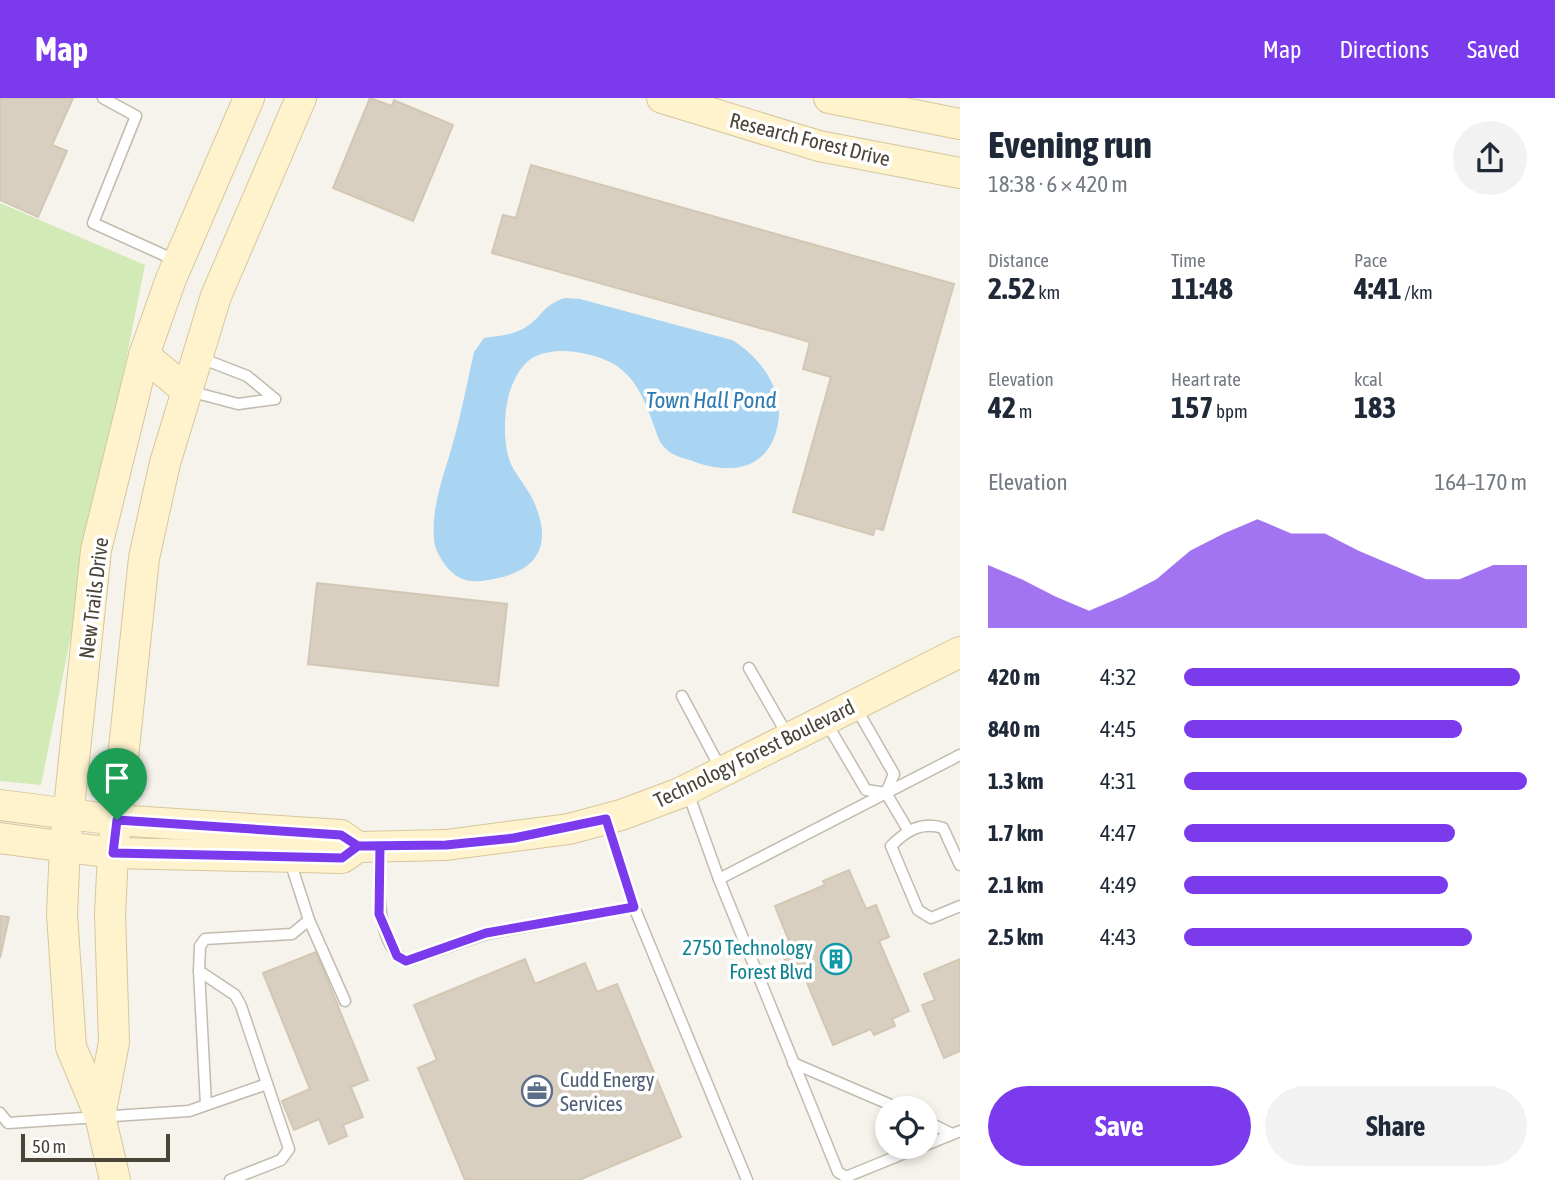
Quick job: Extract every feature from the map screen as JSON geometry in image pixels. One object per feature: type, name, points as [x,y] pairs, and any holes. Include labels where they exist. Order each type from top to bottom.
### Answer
[{"type":"street","name":"New Trails Drive","points":[[116,1180],[100,1116],[71,1047],[62,914],[68,813],[96,550],[144,355],[178,261],[249,98]]},
{"type":"street","name":"New Trails Drive","points":[[100,1116],[114,1042],[110,914],[113,853],[144,558],[165,463],[216,296],[301,98]]},
{"type":"street","name":"Research Forest Drive","points":[[662,98],[819,146],[960,173]]},
{"type":"street","points":[[830,98],[960,124]]},
{"type":"street","points":[[144,355],[197,356]]},
{"type":"street","points":[[144,355],[187,391]]},
{"type":"street","name":"Technology Forest Boulevard","points":[[0,805],[117,820],[341,835],[369,846],[446,845],[514,838],[606,819],[687,790],[960,653]]},
{"type":"street","points":[[0,838],[113,853],[289,857],[342,858],[369,846]]},
{"type":"lane","points":[[103,98],[136,116],[93,223],[178,261]]},
{"type":"lane","points":[[187,391],[238,404],[275,399],[247,376],[197,356]]},
{"type":"lane","points":[[749,668],[789,738]]},
{"type":"lane","points":[[682,696],[723,772]]},
{"type":"lane","points":[[854,705],[894,774],[886,793]]},
{"type":"lane","points":[[825,720],[866,790],[886,793]]},
{"type":"lane","points":[[719,880],[960,755]]},
{"type":"lane","points":[[687,790],[719,880],[838,1172],[846,1177],[891,1159]]},
{"type":"lane","points":[[886,793],[908,830]]},
{"type":"lane","points":[[606,819],[634,907],[747,1180]]},
{"type":"lane","points":[[960,865],[943,828],[933,824],[908,830],[891,846],[918,910],[931,918],[960,906]]},
{"type":"lane","points":[[369,846],[379,914],[397,956],[406,961],[486,933],[634,907]]},
{"type":"lane","points":[[289,857],[309,920],[345,1001]]},
{"type":"lane","points":[[206,1105],[200,946],[205,940],[292,934],[309,920]]},
{"type":"lane","points":[[199,971],[235,995],[289,1149],[281,1160],[230,1180]]},
{"type":"lane","points":[[793,1063],[875,1098]]},
{"type":"lane","points":[[3,1122],[189,1111],[267,1084]]},
{"type":"lane","points":[[938,1125],[956,1132]]},
{"type":"lane","points":[[938,1140],[956,1132]]},
{"type":"green space","points":[[0,203],[145,265],[41,785],[0,781]]},
{"type":"water","name":"Town Hall Pond","points":[[565,298],[580,299],[732,340],[753,357],[770,379],[778,404],[776,432],[770,446],[752,463],[729,468],[703,464],[674,455],[664,447],[638,388],[623,370],[601,358],[566,351],[553,351],[534,357],[522,367],[512,386],[506,407],[505,434],[511,464],[533,500],[539,517],[541,544],[537,555],[518,571],[488,580],[465,580],[451,571],[438,553],[434,518],[474,352],[484,338],[519,331],[548,307]]},
{"type":"building","points":[[0,98],[73,98],[52,145],[67,151],[38,217],[0,200]]},
{"type":"building","points":[[370,98],[392,106],[394,100],[453,125],[413,221],[333,188]]},
{"type":"building","points":[[531,165],[954,284],[883,530],[875,528],[873,535],[793,512],[831,377],[803,369],[810,342],[492,253],[503,215],[516,218]]},
{"type":"building","points":[[317,583],[507,604],[498,686],[308,664]]},
{"type":"building","name":"2750 Technology Forest Blvd","points":[[849,870],[866,909],[876,905],[889,937],[879,941],[909,1011],[892,1019],[895,1026],[874,1035],[871,1029],[833,1045],[803,973],[792,977],[779,946],[789,941],[775,906],[825,885],[823,881]]},
{"type":"building","points":[[0,916],[9,917],[0,958]]},
{"type":"building","points":[[316,952],[368,1080],[351,1087],[363,1117],[343,1125],[347,1136],[329,1144],[319,1119],[294,1130],[282,1101],[310,1089],[263,973]]},
{"type":"building","points":[[525,959],[535,984],[585,963],[597,992],[617,984],[681,1137],[579,1180],[465,1180],[418,1068],[437,1060],[414,1005]]},
{"type":"building","points":[[960,959],[960,1051],[944,1058],[922,1005],[935,1000],[924,974]]},
{"type":"place","name":"2750 Technology Forest Blvd","points":[[836,959]]},
{"type":"place","name":"Cudd Energy Services","points":[[537,1091]]},
{"type":"route","points":[[117,820],[113,853],[342,858],[358,846],[446,845],[514,838],[569,829],[606,819],[634,907],[549,925],[486,933],[406,961],[397,956],[379,914],[380,846],[358,846],[341,835],[117,820]]}]
